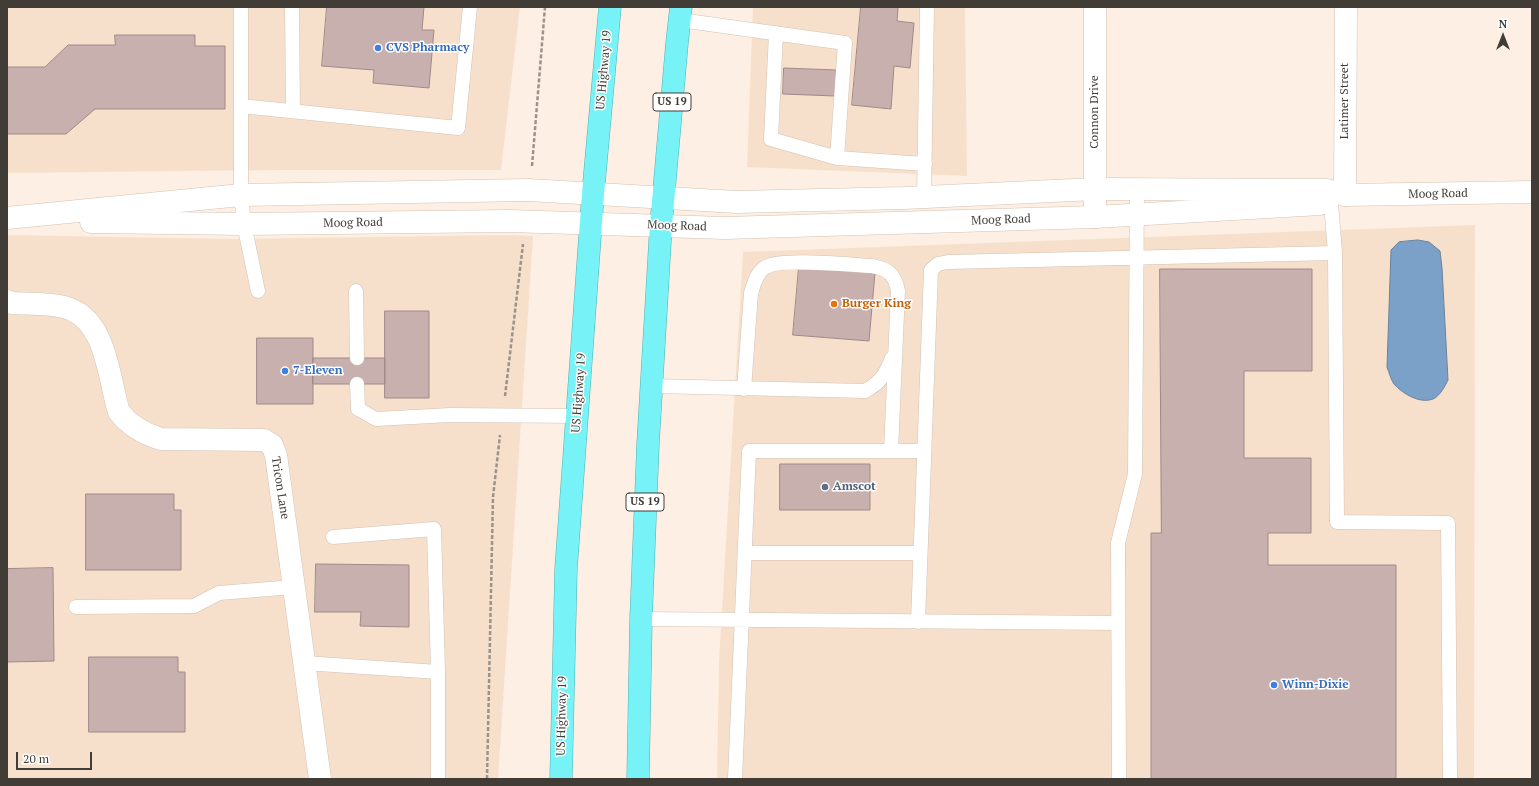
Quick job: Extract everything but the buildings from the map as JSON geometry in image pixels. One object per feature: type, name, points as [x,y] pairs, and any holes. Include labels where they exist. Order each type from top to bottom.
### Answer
[{"type":"highway","name":"US Highway 19","points":[[561,779],[566,569],[593,194],[610,7]]},
{"type":"highway","name":"US 19","points":[[638,779],[641,619],[648,444],[663,198],[681,14]]},
{"type":"street","name":"Connon Drive","points":[[1094,217],[1095,7]]},
{"type":"street","name":"Latimer Street","points":[[1338,199],[1346,7]]},
{"type":"street","name":"Moog Road","points":[[7,219],[241,195],[528,190],[737,202],[924,197],[1094,189],[1328,190],[1338,199]]},
{"type":"street","name":"Moog Road","points":[[7,219],[244,224],[508,221],[725,228],[1094,217],[1338,199],[1532,192]]},
{"type":"street","name":"Tricon Lane","points":[[7,301],[12,303],[64,307],[74,311],[92,325],[102,346],[119,412],[126,421],[149,435],[161,439],[264,440],[272,446],[276,455],[320,779]]},
{"type":"lane","points":[[241,7],[241,195],[244,224],[258,291]]},
{"type":"lane","points":[[292,7],[292,111]]},
{"type":"lane","points":[[241,106],[458,128],[470,7]]},
{"type":"lane","points":[[924,197],[927,7]]},
{"type":"lane","points":[[681,14],[776,33],[844,43],[837,158]]},
{"type":"lane","points":[[776,33],[771,139],[837,158],[925,164]]},
{"type":"lane","points":[[1119,779],[1118,543],[1135,474],[1137,190]]},
{"type":"lane","points":[[1338,199],[1335,253],[1337,522],[1448,523],[1450,779]]},
{"type":"lane","points":[[918,622],[931,270],[938,264],[948,262],[1335,253]]},
{"type":"lane","points":[[744,388],[751,293],[756,278],[764,268],[776,263],[790,262],[872,266],[883,268],[890,273],[896,282],[898,291],[890,451]]},
{"type":"lane","points":[[356,291],[357,358]]},
{"type":"lane","points":[[652,386],[865,392],[876,385],[884,375],[895,350]]},
{"type":"lane","points":[[357,384],[358,410],[376,419],[450,415],[577,416]]},
{"type":"lane","points":[[735,779],[749,451],[924,451]]},
{"type":"lane","points":[[333,537],[434,529],[438,672],[438,779]]},
{"type":"lane","points":[[745,553],[920,553]]},
{"type":"lane","points":[[76,607],[194,606],[219,593],[294,587]]},
{"type":"lane","points":[[641,619],[1118,623]]},
{"type":"lane","points":[[304,663],[438,672]]},
{"type":"path","points":[[532,165],[545,7]]},
{"type":"path","points":[[487,779],[493,497],[520,274]]},
{"type":"shaded area","points":[[7,7],[520,7],[501,170],[276,170],[7,173]]},
{"type":"shaded area","points":[[753,7],[965,7],[967,176],[747,167]]},
{"type":"shaded area","points":[[1475,225],[1474,779],[717,779],[719,661],[743,252]]},
{"type":"shaded area","points":[[7,235],[231,239],[508,235],[533,236],[498,779],[7,779]]},
{"type":"water","points":[[1418,240],[1429,242],[1440,251],[1442,268],[1448,380],[1438,396],[1428,400],[1412,397],[1398,388],[1394,384],[1387,367],[1391,250],[1399,242]]},
{"type":"place","name":"CVS Pharmacy","points":[[378,48]]},
{"type":"place","name":"Burger King","points":[[834,304]]},
{"type":"place","name":"7-Eleven","points":[[285,371]]},
{"type":"place","name":"Amscot","points":[[825,487]]},
{"type":"place","name":"Winn-Dixie","points":[[1274,685]]}]
